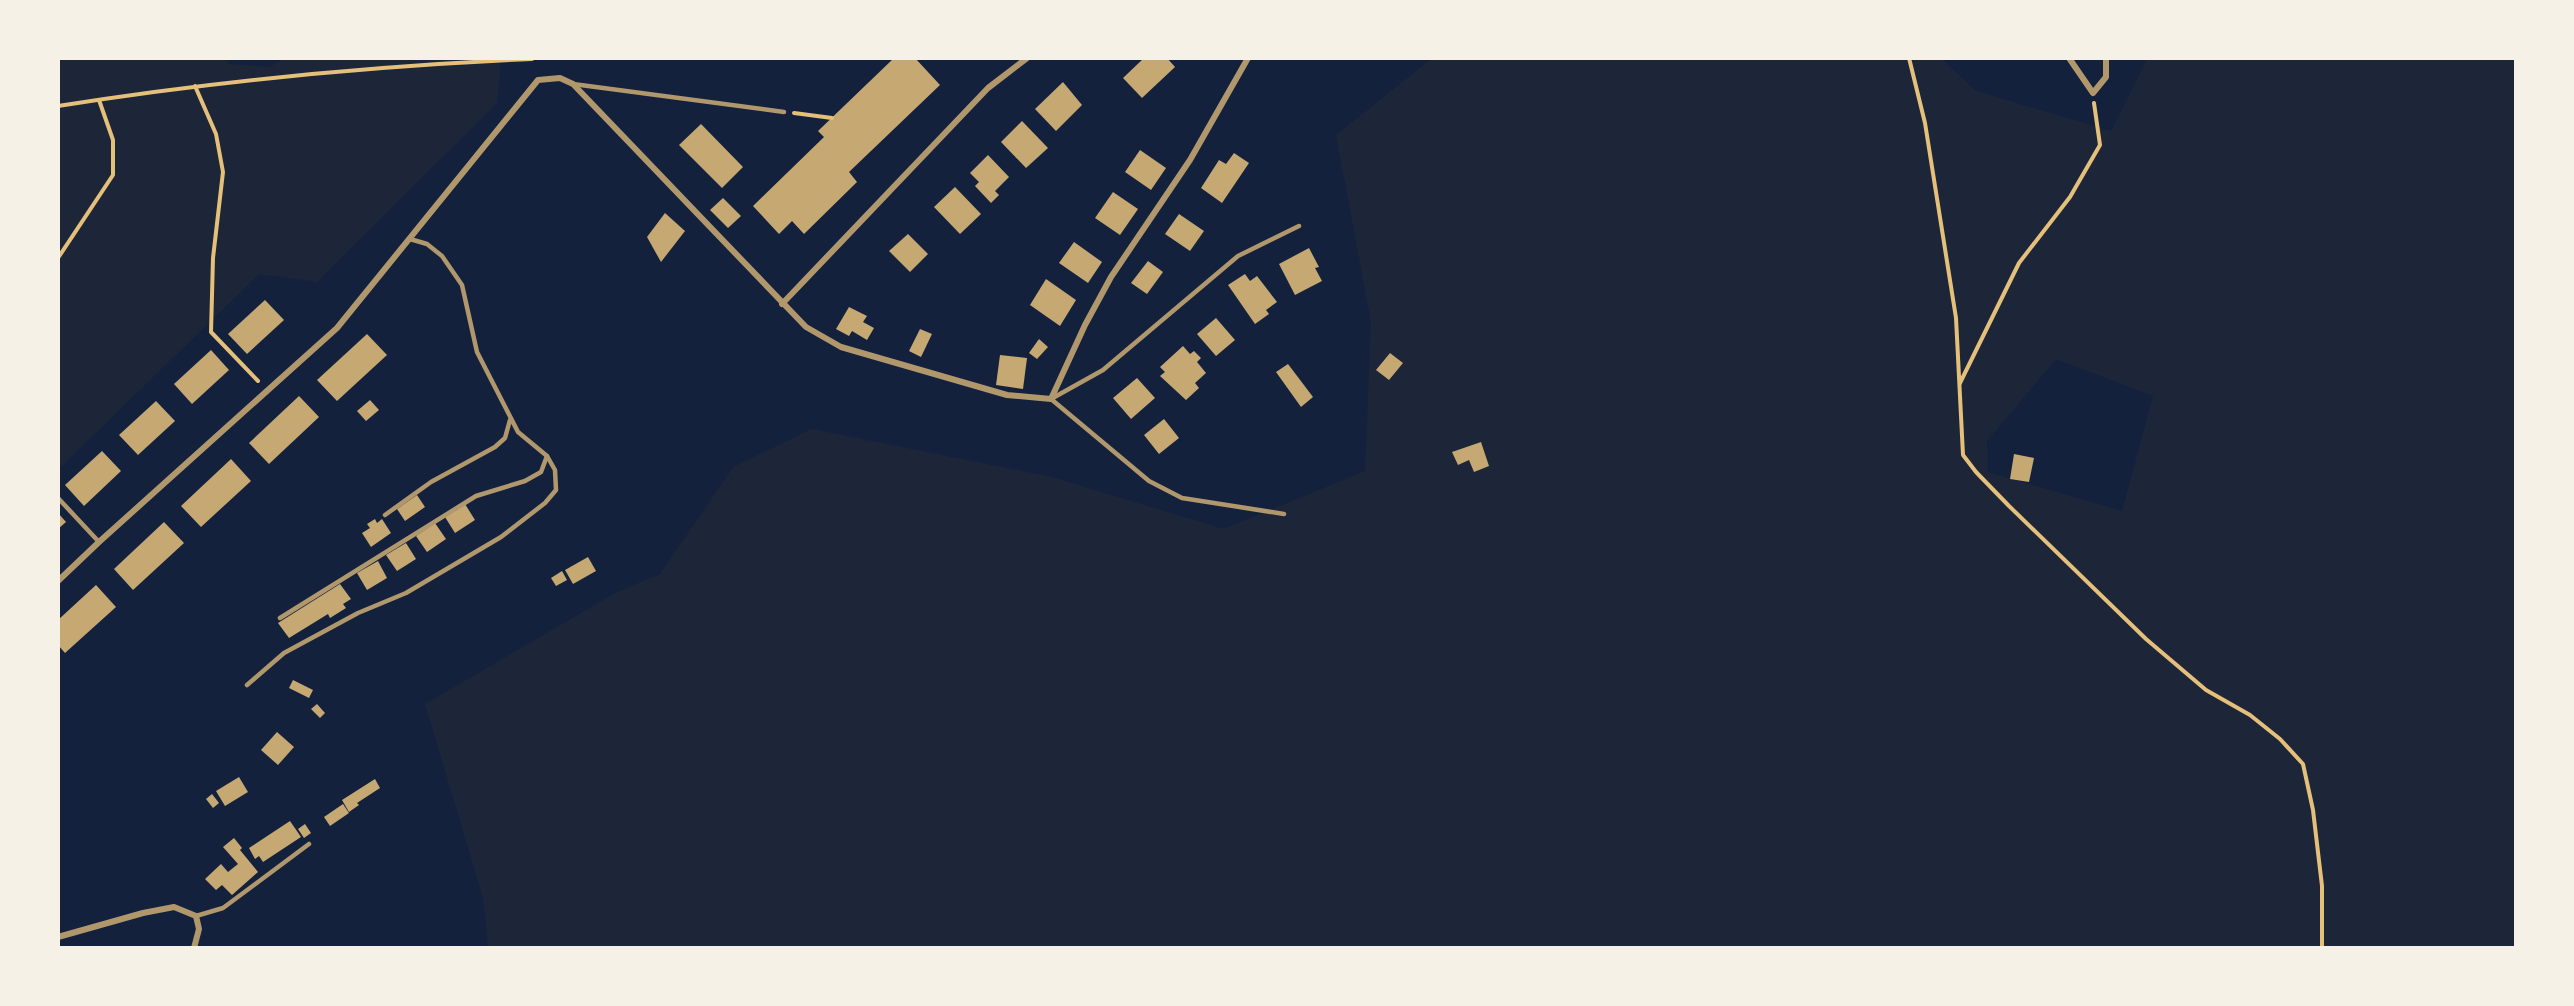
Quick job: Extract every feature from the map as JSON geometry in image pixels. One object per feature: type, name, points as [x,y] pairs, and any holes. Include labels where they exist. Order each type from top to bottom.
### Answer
[{"type":"street","points":[[782,304],[988,88],[1027,58]]},
{"type":"street","points":[[58,581],[337,328],[538,80],[560,78],[573,84],[806,327],[840,347],[1007,395],[1051,399],[1084,325],[1111,277],[1190,160],[1248,58]]},
{"type":"street","points":[[2069,58],[2093,93],[2106,77],[2106,58]]},
{"type":"street","points":[[58,937],[143,913],[174,907],[196,916],[200,928],[194,948]]},
{"type":"lane","points":[[573,84],[784,112]]},
{"type":"lane","points":[[1284,514],[1182,498],[1149,481],[1051,399],[1103,370],[1239,256],[1299,226]]},
{"type":"lane","points":[[247,685],[284,653],[358,613],[406,593],[501,537],[545,503],[556,490],[555,470],[547,456],[518,432],[477,352],[462,285],[442,256],[427,244],[410,239]]},
{"type":"lane","points":[[385,515],[431,482],[495,447],[505,438],[510,419]]},
{"type":"lane","points":[[280,618],[476,496],[525,481],[541,471],[547,456]]},
{"type":"lane","points":[[58,498],[99,542]]},
{"type":"lane","points":[[196,916],[223,908],[309,844]]},
{"type":"path","points":[[1909,58],[1925,123],[1956,318],[1963,455],[1976,472],[2146,639],[2206,690],[2250,715],[2280,739],[2303,764],[2313,810],[2322,886],[2322,948]]},
{"type":"path","points":[[58,106],[195,86],[420,64],[532,59]]},
{"type":"path","points":[[195,86],[216,134],[223,172],[213,258],[211,332],[267,391]]},
{"type":"path","points":[[1960,383],[2019,262],[2070,197],[2100,145],[2093,93]]},
{"type":"path","points":[[58,258],[113,175],[113,140],[99,100]]},
{"type":"path","points":[[784,112],[832,118]]},
{"type":"shaded area","points":[[226,58],[229,64],[270,67],[284,58],[501,59],[497,103],[317,282],[259,274],[62,466],[58,464],[58,59]]},
{"type":"shaded area","points":[[1431,59],[1942,59],[1976,91],[2111,131],[2147,59],[2515,59],[2515,947],[488,947],[483,898],[425,704],[617,592],[660,574],[733,467],[812,429],[1052,477],[1224,529],[1365,471],[1371,322],[1336,135]],"holes":[[[2056,359],[2153,396],[2122,511],[1988,472],[1987,441]]]},
{"type":"building","points":[[894,58],[915,58],[940,85],[849,172],[857,182],[804,234],[792,221],[779,234],[753,206],[824,137],[818,131]]},
{"type":"building","points":[[1144,58],[1167,58],[1175,67],[1142,98],[1123,78]]},
{"type":"building","points":[[1063,82],[1082,105],[1056,131],[1035,109]]},
{"type":"building","points":[[1022,121],[1048,148],[1026,168],[1001,142]]},
{"type":"building","points":[[701,124],[743,167],[722,188],[679,145]]},
{"type":"building","points":[[1140,150],[1166,168],[1151,190],[1125,172]]},
{"type":"building","points":[[1234,153],[1249,163],[1222,203],[1201,188],[1219,160],[1226,164]]},
{"type":"building","points":[[988,155],[1009,177],[995,191],[999,195],[991,203],[975,186],[979,182],[970,173]]},
{"type":"building","points":[[955,187],[981,214],[960,234],[934,207]]},
{"type":"building","points":[[1113,192],[1138,209],[1120,235],[1095,218]]},
{"type":"building","points":[[723,198],[741,216],[728,228],[710,210]]},
{"type":"building","points":[[665,213],[685,231],[661,262],[647,237]]},
{"type":"building","points":[[1179,214],[1204,231],[1190,251],[1165,234]]},
{"type":"building","points":[[908,234],[928,254],[910,272],[889,251]]},
{"type":"building","points":[[1074,242],[1102,262],[1088,283],[1059,263]]},
{"type":"building","points":[[1309,248],[1319,267],[1315,268],[1322,281],[1295,295],[1279,264]]},
{"type":"building","points":[[1148,261],[1163,272],[1147,294],[1131,283]]},
{"type":"building","points":[[1245,274],[1250,281],[1257,276],[1277,302],[1266,310],[1269,314],[1255,324],[1228,285]]},
{"type":"building","points":[[1046,279],[1076,300],[1060,326],[1030,305]]},
{"type":"building","points":[[265,300],[284,320],[247,354],[228,334]]},
{"type":"building","points":[[849,307],[867,316],[863,322],[874,328],[867,340],[852,331],[849,336],[836,329]]},
{"type":"building","points":[[1216,318],[1235,340],[1216,356],[1197,334]]},
{"type":"building","points":[[920,329],[932,334],[921,357],[909,351]]},
{"type":"building","points":[[367,334],[387,355],[337,401],[317,380]]},
{"type":"building","points":[[1039,339],[1048,347],[1037,359],[1029,353]]},
{"type":"building","points":[[1183,346],[1190,354],[1194,351],[1201,358],[1197,362],[1206,373],[1195,383],[1199,388],[1186,400],[1160,376],[1165,372],[1160,367]]},
{"type":"building","points":[[211,350],[229,370],[192,404],[174,384]]},
{"type":"building","points":[[1390,353],[1403,363],[1389,380],[1376,370]]},
{"type":"building","points":[[1000,355],[1027,358],[1023,389],[996,385]]},
{"type":"building","points":[[1288,364],[1313,397],[1301,407],[1276,372]]},
{"type":"building","points":[[1137,378],[1155,398],[1131,419],[1113,398]]},
{"type":"building","points":[[299,396],[319,417],[269,464],[249,443]]},
{"type":"building","points":[[370,400],[379,410],[366,421],[357,411]]},
{"type":"building","points":[[156,401],[175,421],[138,455],[119,435]]},
{"type":"building","points":[[1164,419],[1179,438],[1159,454],[1144,435]]},
{"type":"building","points":[[1481,442],[1489,466],[1474,472],[1469,460],[1458,465],[1452,452]]},
{"type":"building","points":[[102,451],[121,471],[84,506],[65,485]]},
{"type":"building","points":[[2014,454],[2034,458],[2029,482],[2010,479]]},
{"type":"building","points":[[231,459],[251,481],[201,527],[181,506]]},
{"type":"building","points":[[417,495],[425,507],[405,521],[397,509]]},
{"type":"building","points":[[465,504],[475,520],[455,533],[445,517]]},
{"type":"building","points":[[58,513],[66,522],[58,529]]},
{"type":"building","points":[[375,519],[377,523],[382,519],[391,533],[371,547],[362,533],[370,528],[367,524]]},
{"type":"building","points":[[164,522],[184,543],[133,590],[114,569]]},
{"type":"building","points":[[435,523],[446,539],[427,552],[416,536]]},
{"type":"building","points":[[406,543],[416,559],[397,571],[386,555]]},
{"type":"building","points":[[588,557],[596,571],[573,584],[565,570]]},
{"type":"building","points":[[378,561],[387,578],[367,590],[357,573]]},
{"type":"building","points":[[562,571],[567,580],[556,586],[551,578]]},
{"type":"building","points":[[340,584],[351,599],[343,604],[346,608],[330,618],[328,614],[289,638],[278,623]]},
{"type":"building","points":[[96,585],[116,607],[65,653],[58,645],[58,620]]},
{"type":"building","points":[[293,680],[313,690],[309,698],[289,688]]},
{"type":"building","points":[[317,704],[325,713],[320,718],[311,709]]},
{"type":"building","points":[[277,732],[294,747],[278,765],[261,750]]},
{"type":"building","points":[[239,777],[248,792],[225,806],[216,791]]},
{"type":"building","points":[[375,779],[380,788],[357,803],[359,805],[349,812],[342,800]]},
{"type":"building","points":[[212,794],[219,803],[213,808],[206,799]]},
{"type":"building","points":[[343,804],[349,813],[330,826],[324,817]]},
{"type":"building","points":[[290,821],[301,837],[263,862],[259,856],[255,859],[249,848]]},
{"type":"building","points":[[305,824],[311,833],[304,838],[298,829]]},
{"type":"building","points":[[234,838],[242,848],[240,850],[258,872],[232,895],[222,885],[216,890],[205,879],[221,864],[228,872],[238,864],[223,847]]}]
